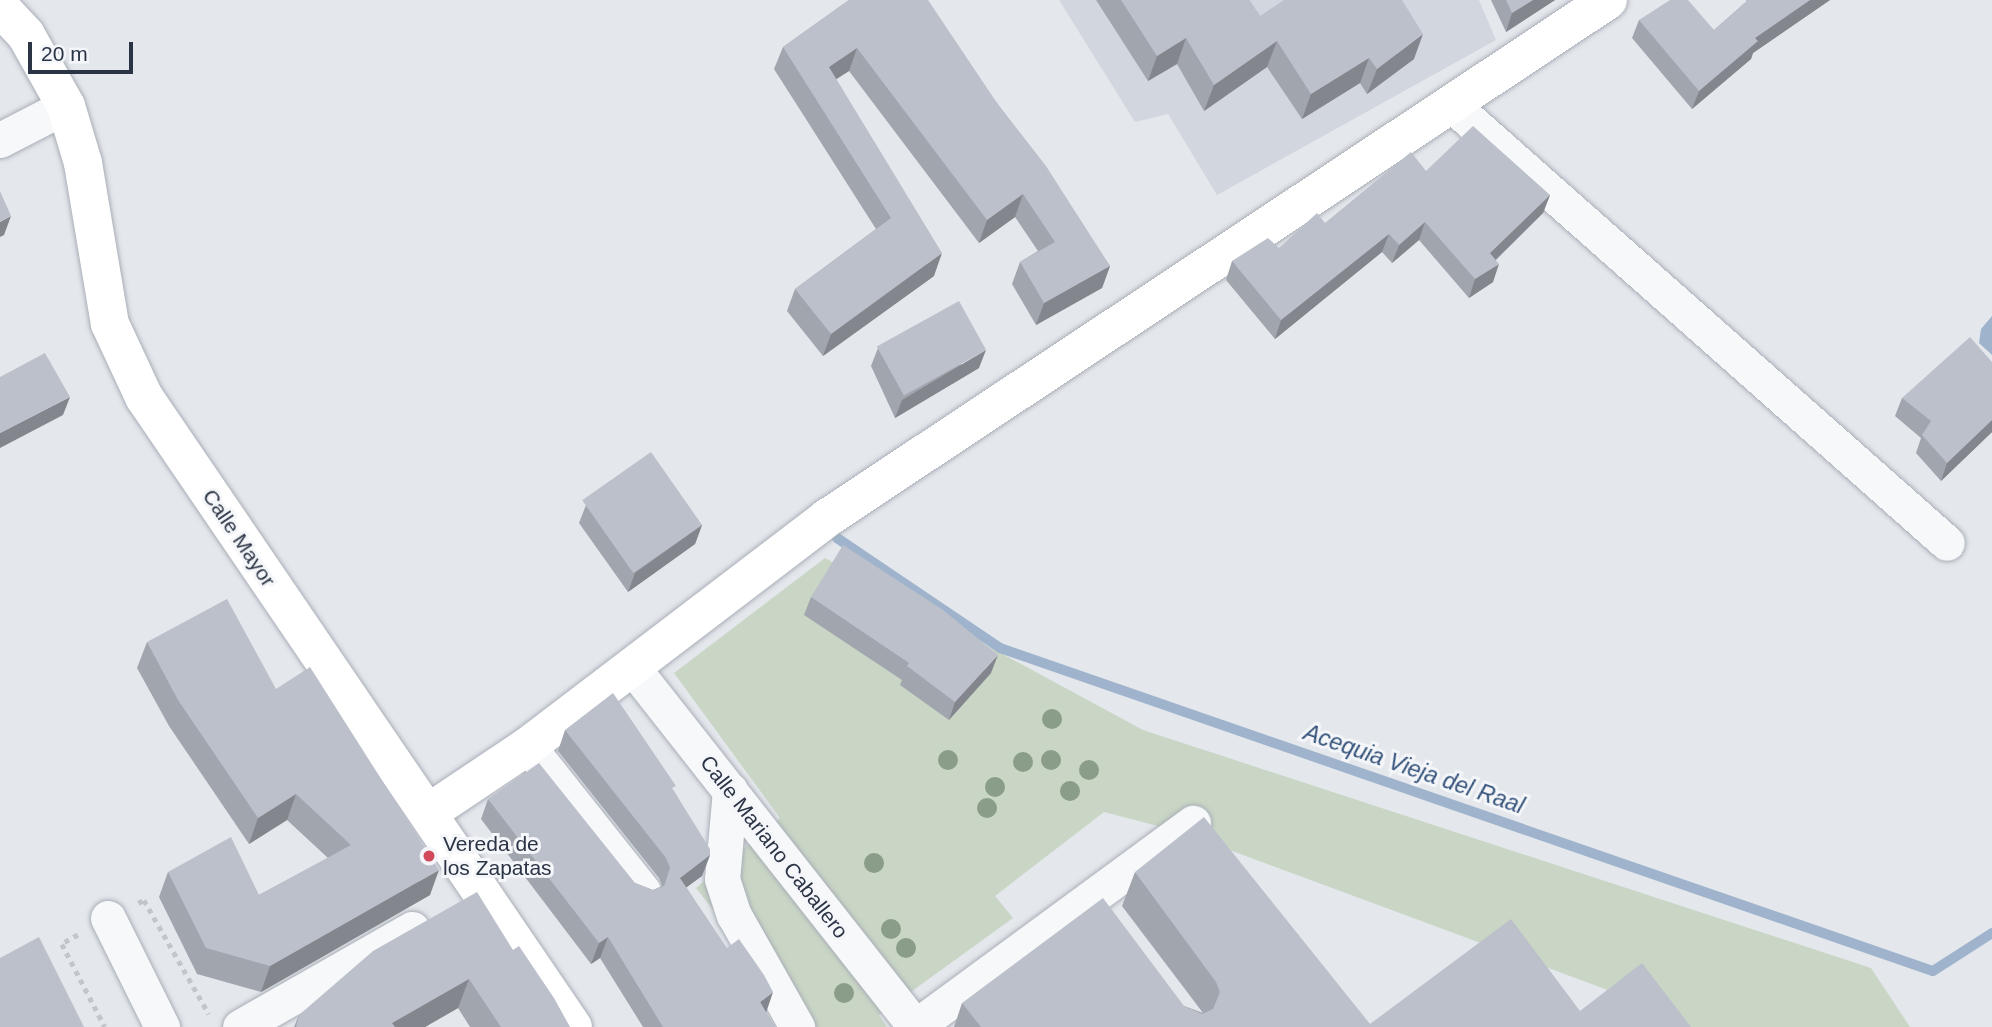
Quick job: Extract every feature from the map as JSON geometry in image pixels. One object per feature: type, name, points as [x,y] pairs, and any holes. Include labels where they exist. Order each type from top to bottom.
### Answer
[{"type":"main road","points":[[428,813],[528,746],[827,519],[1608,0]]},
{"type":"main road","name":"Calle Mayor","points":[[0,8],[26,35],[66,106],[83,163],[110,324],[125,360],[169,435],[482,889],[573,1027]]},
{"type":"street","points":[[1451,104],[1947,543]]},
{"type":"street","points":[[0,140],[66,106]]},
{"type":"street","name":"Calle Mariano Caballero","points":[[633,668],[915,1027]]},
{"type":"street","points":[[528,746],[643,891]]},
{"type":"street","points":[[730,790],[722,879],[734,915],[797,1027]]},
{"type":"street","points":[[915,1027],[1193,823]]},
{"type":"street","points":[[240,1027],[482,889]]},
{"type":"street","points":[[1090,896],[1114,929]]},
{"type":"street","points":[[108,918],[162,1027]]},
{"type":"path","points":[[62,944],[105,1027]]},
{"type":"shaded area","points":[[1059,0],[1479,0],[1496,40],[1217,195],[1168,114],[1135,122]]},
{"type":"green space","points":[[825,558],[1143,730],[1871,968],[1910,1027],[1686,1027],[1678,1016],[1181,832],[1104,812],[995,896],[1013,918],[879,1015],[887,1027],[804,1027],[696,888],[780,818],[674,673]]},
{"type":"water","points":[[1992,316],[1992,355],[1979,343],[1981,329]]},
{"type":"building","points":[[849,0],[928,0],[997,103],[1046,166],[1110,266],[1044,303],[1020,262],[1055,242],[1023,194],[987,220],[857,48],[829,67],[942,253],[831,334],[795,289],[891,218],[783,47]]},
{"type":"building","points":[[1121,0],[1249,0],[1260,16],[1284,0],[1402,0],[1423,34],[1377,69],[1369,58],[1311,94],[1277,41],[1214,85],[1186,38],[1157,56]]},
{"type":"building","points":[[1506,0],[1533,0],[1512,13]]},
{"type":"building","points":[[1670,0],[1688,0],[1714,30],[1748,0],[1810,0],[1755,38],[1758,41],[1699,91],[1639,20]]},
{"type":"building","points":[[1473,126],[1550,195],[1490,253],[1499,264],[1475,279],[1425,222],[1399,245],[1389,234],[1281,320],[1232,261],[1268,238],[1279,248],[1317,213],[1325,223],[1411,152],[1426,171]]},
{"type":"building","points":[[0,191],[11,216],[0,222]]},
{"type":"building","points":[[959,301],[986,350],[904,396],[877,347]]},
{"type":"building","points":[[1970,337],[1992,362],[1992,420],[1947,463],[1922,435],[1931,421],[1902,398]]},
{"type":"building","points":[[45,353],[70,397],[0,433],[0,377]]},
{"type":"building","points":[[651,452],[702,525],[633,573],[582,500]]},
{"type":"building","points":[[843,545],[943,610],[998,655],[955,702],[907,666],[909,663],[811,597]]},
{"type":"building","points":[[227,599],[276,689],[310,667],[439,870],[270,966],[206,948],[168,872],[231,837],[259,895],[351,845],[296,794],[258,818],[178,700],[147,642]]},
{"type":"building","points":[[613,693],[676,786],[672,788],[710,849],[710,855],[680,878],[727,948],[739,939],[764,975],[773,992],[760,1002],[775,1027],[663,1027],[608,937],[599,943],[488,799],[539,763],[635,883],[653,890],[664,886],[670,868],[666,858],[565,730]]},
{"type":"building","points":[[1204,817],[1370,1024],[1511,919],[1580,1011],[1642,963],[1691,1027],[981,1027],[962,1003],[1103,898],[1184,1006],[1202,1014],[1213,1009],[1220,992],[1216,982],[1135,872]]},
{"type":"building","points":[[477,892],[513,950],[519,946],[570,1027],[501,1027],[469,979],[392,1023],[395,1027],[296,1027],[299,1015],[373,951]]},
{"type":"building","points":[[39,937],[84,1027],[0,1027],[0,958]]},
{"type":"waterway","name":"Acequia Vieja del Raal","points":[[837,538],[1000,648],[1933,971],[1992,933]]},
{"type":"place","name":"Vereda de los Zapatas","points":[[429,856]]}]
